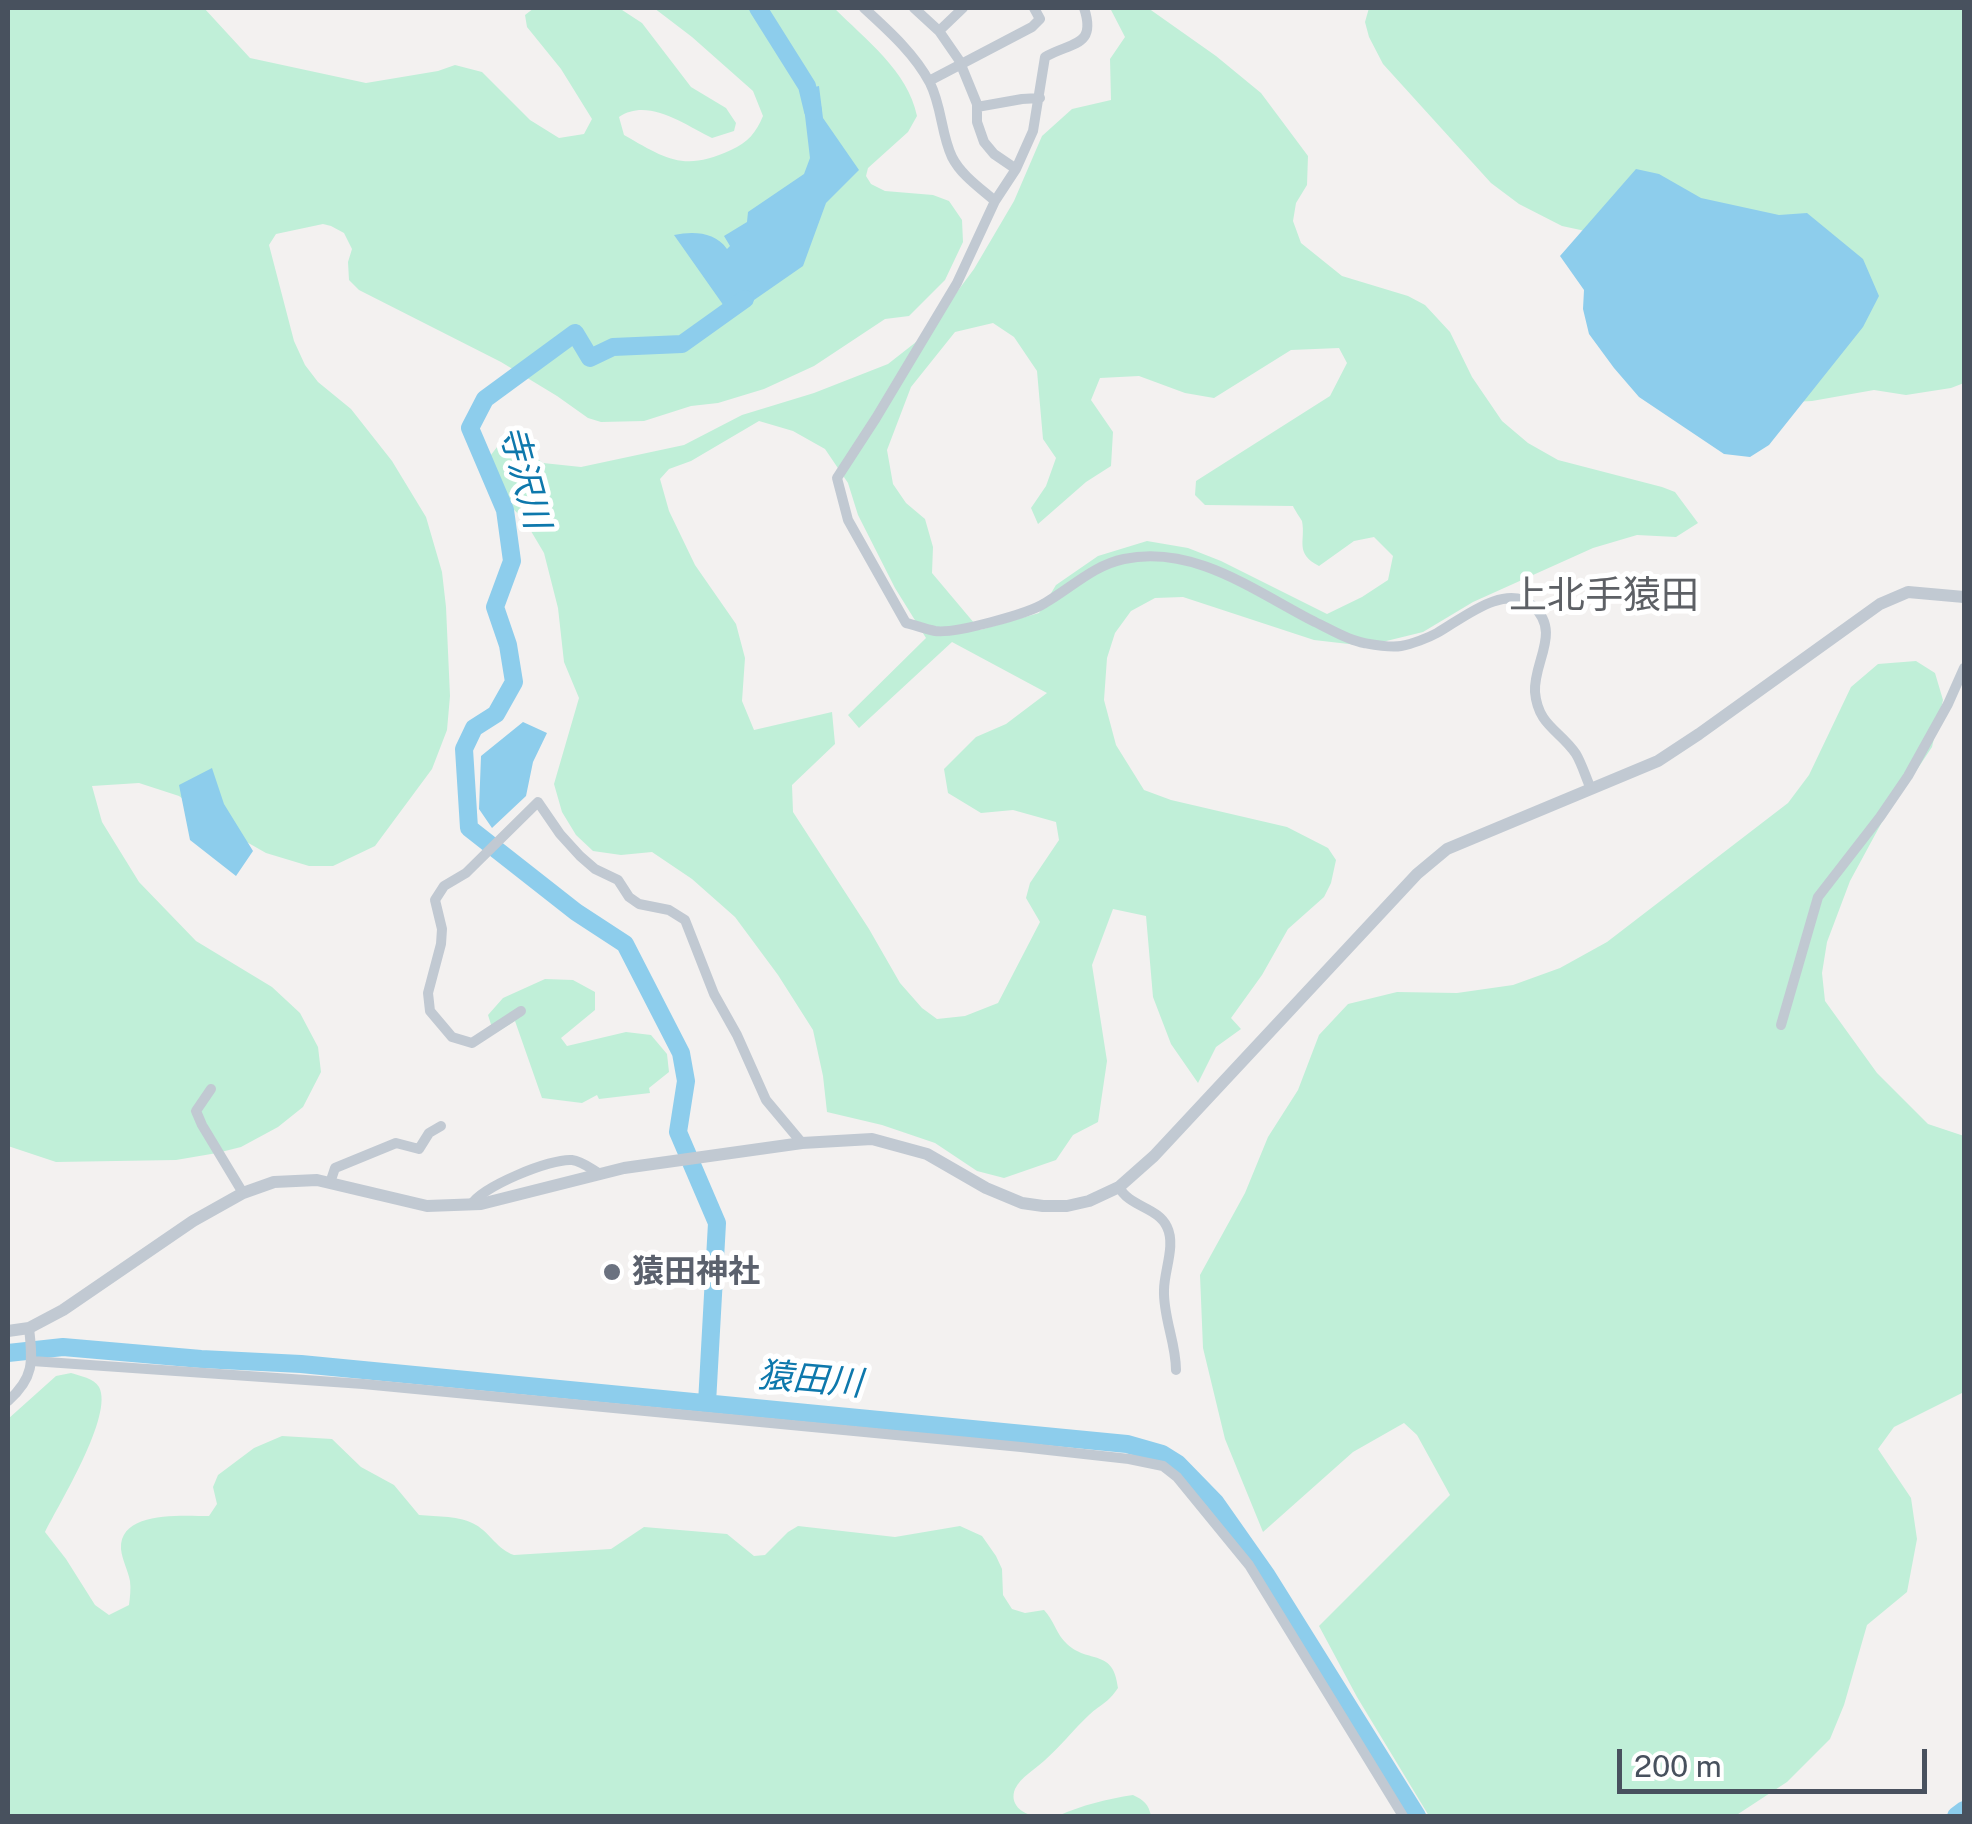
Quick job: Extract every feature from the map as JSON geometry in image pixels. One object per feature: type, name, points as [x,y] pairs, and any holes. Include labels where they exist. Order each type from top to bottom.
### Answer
[{"type":"street","points":[[864,8],[912,56],[929,81],[951,156],[960,170],[995,201]]},
{"type":"street","points":[[914,8],[938,31],[961,64],[977,107],[976,122],[984,142],[1016,170]]},
{"type":"street","points":[[938,31],[963,8]]},
{"type":"street","points":[[929,81],[1032,27],[1040,18],[1034,8]]},
{"type":"street","points":[[1084,8],[1089,27],[1084,39],[1045,57],[1034,131],[1016,170],[995,201],[957,283],[837,478],[848,520],[906,623],[939,632],[1002,618],[1044,604],[1090,572],[1119,560],[1148,555],[1214,568],[1358,642],[1381,645],[1400,646],[1435,634],[1494,601],[1521,599],[1542,616],[1547,629],[1535,692],[1544,722],[1575,754],[1591,789]]},
{"type":"street","points":[[977,107],[1040,98]]},
{"type":"street","points":[[8,1331],[28,1328],[63,1310],[193,1221],[243,1193],[274,1182],[317,1180],[427,1206],[471,1205],[624,1168],[802,1143],[872,1139],[927,1154],[986,1188],[1022,1203],[1067,1206],[1089,1201],[1118,1188],[1154,1156],[1417,874],[1448,849],[1658,760],[1880,604],[1908,592],[1964,600]]},
{"type":"street","points":[[1781,1024],[1818,897],[1908,776],[1964,668]]},
{"type":"street","points":[[520,1011],[472,1043],[452,1037],[430,1011],[428,994],[442,929],[435,900],[444,886],[466,873],[538,802],[580,856],[618,880],[629,897],[638,904],[669,910],[685,920],[714,994],[766,1100],[802,1143]]},
{"type":"street","points":[[211,1089],[196,1111],[243,1193]]},
{"type":"street","points":[[330,1183],[335,1168],[396,1143],[420,1149],[429,1134],[441,1126]]},
{"type":"street","points":[[471,1205],[476,1196],[560,1160],[576,1160],[600,1174]]},
{"type":"street","points":[[1118,1188],[1124,1198],[1157,1215],[1168,1228],[1164,1292],[1176,1370]]},
{"type":"street","points":[[8,1400],[26,1382],[31,1354],[28,1328]]},
{"type":"street","points":[[31,1354],[1039,1449],[1163,1466],[1178,1477],[1249,1565],[1403,1816]]},
{"type":"green space","points":[[8,8],[204,8],[250,58],[366,83],[455,65],[482,72],[530,120],[559,138],[584,134],[592,119],[561,69],[527,27],[525,15],[534,8],[619,8],[642,23],[691,87],[726,108],[736,123],[734,131],[712,138],[654,111],[630,112],[619,117],[624,135],[664,156],[688,161],[715,157],[737,147],[751,136],[763,116],[753,91],[654,8],[834,8],[895,70],[917,116],[908,132],[868,168],[866,176],[871,184],[885,191],[933,195],[949,201],[962,220],[963,242],[945,280],[909,316],[885,319],[814,366],[764,389],[644,421],[601,422],[588,418],[501,362],[359,290],[349,280],[352,249],[344,233],[323,224],[276,234],[269,245],[294,341],[305,365],[318,382],[351,409],[392,461],[426,517],[442,572],[446,607],[450,696],[447,730],[432,769],[375,846],[333,866],[309,866],[266,853],[222,828],[179,796],[139,783],[92,786],[102,822],[139,882],[196,941],[272,987],[300,1013],[318,1047],[321,1072],[303,1107],[278,1127],[241,1147],[176,1160],[56,1162],[8,1146]]},
{"type":"green space","points":[[1110,8],[1148,8],[1261,93],[1308,156],[1307,185],[1296,203],[1293,221],[1301,243],[1342,276],[1425,305],[1450,332],[1472,377],[1502,421],[1528,443],[1558,460],[1675,492],[1698,523],[1676,537],[1637,535],[1593,548],[1473,602],[1423,632],[1366,646],[1314,640],[1183,597],[1155,598],[1131,611],[1115,633],[1107,658],[1104,700],[1116,745],[1144,790],[1287,827],[1328,848],[1336,860],[1331,883],[1324,897],[1288,929],[1231,1018],[1241,1029],[1216,1047],[1198,1083],[1171,1044],[1153,997],[1146,916],[1113,909],[1092,965],[1107,1061],[1098,1122],[1073,1135],[1056,1160],[1004,1178],[977,1171],[935,1143],[827,1112],[813,1030],[735,917],[692,879],[652,852],[621,855],[593,851],[576,835],[562,812],[554,784],[579,698],[564,662],[558,608],[544,553],[525,521],[494,489],[484,464],[507,434],[543,463],[581,467],[684,445],[742,415],[888,364],[925,335],[974,269],[1014,201],[1042,136],[1072,109],[1111,100],[1110,59],[1125,37]],"holes":[[[993,323],[1014,337],[1037,371],[1043,439],[1056,458],[1046,486],[1031,508],[1038,524],[1086,482],[1111,466],[1113,432],[1091,400],[1100,378],[1139,376],[1185,393],[1214,398],[1291,350],[1339,348],[1347,363],[1330,396],[1196,481],[1195,495],[1205,505],[1293,506],[1302,521],[1306,556],[1319,566],[1354,541],[1374,537],[1393,556],[1388,580],[1327,614],[1221,561],[1188,548],[1147,541],[1098,556],[1056,585],[1039,613],[980,630],[932,573],[933,547],[925,519],[906,503],[893,484],[887,450],[911,387],[955,332]],[[759,421],[793,431],[825,449],[848,483],[858,515],[926,638],[848,715],[859,728],[952,642],[1047,693],[1006,724],[976,737],[944,769],[948,793],[981,813],[1013,810],[1056,822],[1059,840],[1030,883],[1026,898],[1040,922],[998,1003],[965,1016],[937,1019],[900,983],[793,812],[792,785],[835,744],[832,712],[754,730],[742,701],[745,658],[736,624],[695,565],[669,511],[660,479],[669,469],[691,461]]]},
{"type":"green space","points":[[1369,8],[1964,8],[1964,383],[1906,395],[1874,390],[1793,402],[1632,241],[1562,226],[1519,204],[1491,183],[1383,64],[1365,22]]},
{"type":"green space","points":[[1916,661],[1935,673],[1943,700],[1932,747],[1882,822],[1850,881],[1827,942],[1822,973],[1825,1001],[1877,1073],[1928,1124],[1964,1136],[1964,1392],[1894,1427],[1878,1449],[1911,1498],[1917,1539],[1907,1592],[1867,1625],[1830,1739],[1787,1782],[1735,1816],[1429,1816],[1319,1626],[1450,1495],[1417,1435],[1404,1423],[1353,1452],[1263,1532],[1225,1439],[1203,1348],[1200,1275],[1245,1193],[1268,1137],[1298,1090],[1319,1035],[1348,1004],[1397,992],[1457,993],[1513,985],[1560,968],[1607,942],[1788,803],[1809,775],[1851,687],[1878,664]]},
{"type":"green space","points":[[545,979],[573,980],[595,992],[595,1010],[561,1038],[567,1046],[626,1032],[651,1035],[667,1054],[669,1072],[649,1088],[650,1093],[599,1099],[597,1095],[582,1103],[542,1098],[515,1021],[494,1034],[488,1015],[503,998]]},
{"type":"green space","points":[[71,1373],[97,1384],[102,1400],[83,1460],[45,1532],[95,1605],[109,1615],[129,1605],[130,1581],[121,1549],[123,1536],[130,1527],[169,1516],[209,1516],[217,1504],[213,1487],[218,1475],[254,1448],[282,1436],[332,1439],[361,1467],[394,1485],[419,1515],[469,1522],[514,1555],[611,1549],[644,1527],[727,1534],[754,1556],[765,1555],[798,1526],[895,1537],[960,1526],[982,1536],[996,1556],[1002,1569],[1003,1595],[1012,1609],[1025,1613],[1044,1610],[1067,1644],[1111,1667],[1118,1688],[1018,1785],[1015,1804],[1035,1816],[8,1816],[8,1419],[56,1376]]},
{"type":"green space","points":[[1133,1795],[1145,1803],[1151,1816],[1058,1816],[1095,1803]]},
{"type":"water","points":[[819,86],[823,118],[859,170],[826,203],[803,266],[731,316],[674,235],[704,234],[727,249],[730,246],[724,236],[747,222],[748,212],[804,174],[810,158],[802,90]]},
{"type":"water","points":[[1636,169],[1659,174],[1701,198],[1779,215],[1807,213],[1863,259],[1879,296],[1863,327],[1769,445],[1750,457],[1724,454],[1639,397],[1589,334],[1583,309],[1584,290],[1560,256]]},
{"type":"water","points":[[523,722],[547,733],[533,762],[526,796],[492,828],[479,809],[481,756]]},
{"type":"water","points":[[212,768],[224,804],[253,851],[236,876],[190,840],[179,785]]},
{"type":"waterway","name":"寺沢川","points":[[758,8],[807,86],[813,111]]},
{"type":"waterway","name":"寺沢川","points":[[707,1403],[717,1223],[678,1132],[686,1081],[681,1053],[625,944],[576,912],[469,828],[464,749],[474,728],[496,714],[514,682],[508,645],[495,607],[512,561],[505,510],[470,428],[485,399],[575,333],[590,358],[613,347],[682,344],[745,299]]},
{"type":"waterway","name":"猿田川","points":[[8,1353],[63,1347],[301,1364],[1127,1444],[1162,1454],[1178,1464],[1215,1502],[1267,1576],[1417,1816]]},
{"type":"waterway","name":"猿田川","points":[[1956,1816],[1964,1810]]},
{"type":"place","name":"猿田神社","points":[[612,1272]]},
{"type":"district","name":"上北手猿田","points":[[1604,596]]}]
